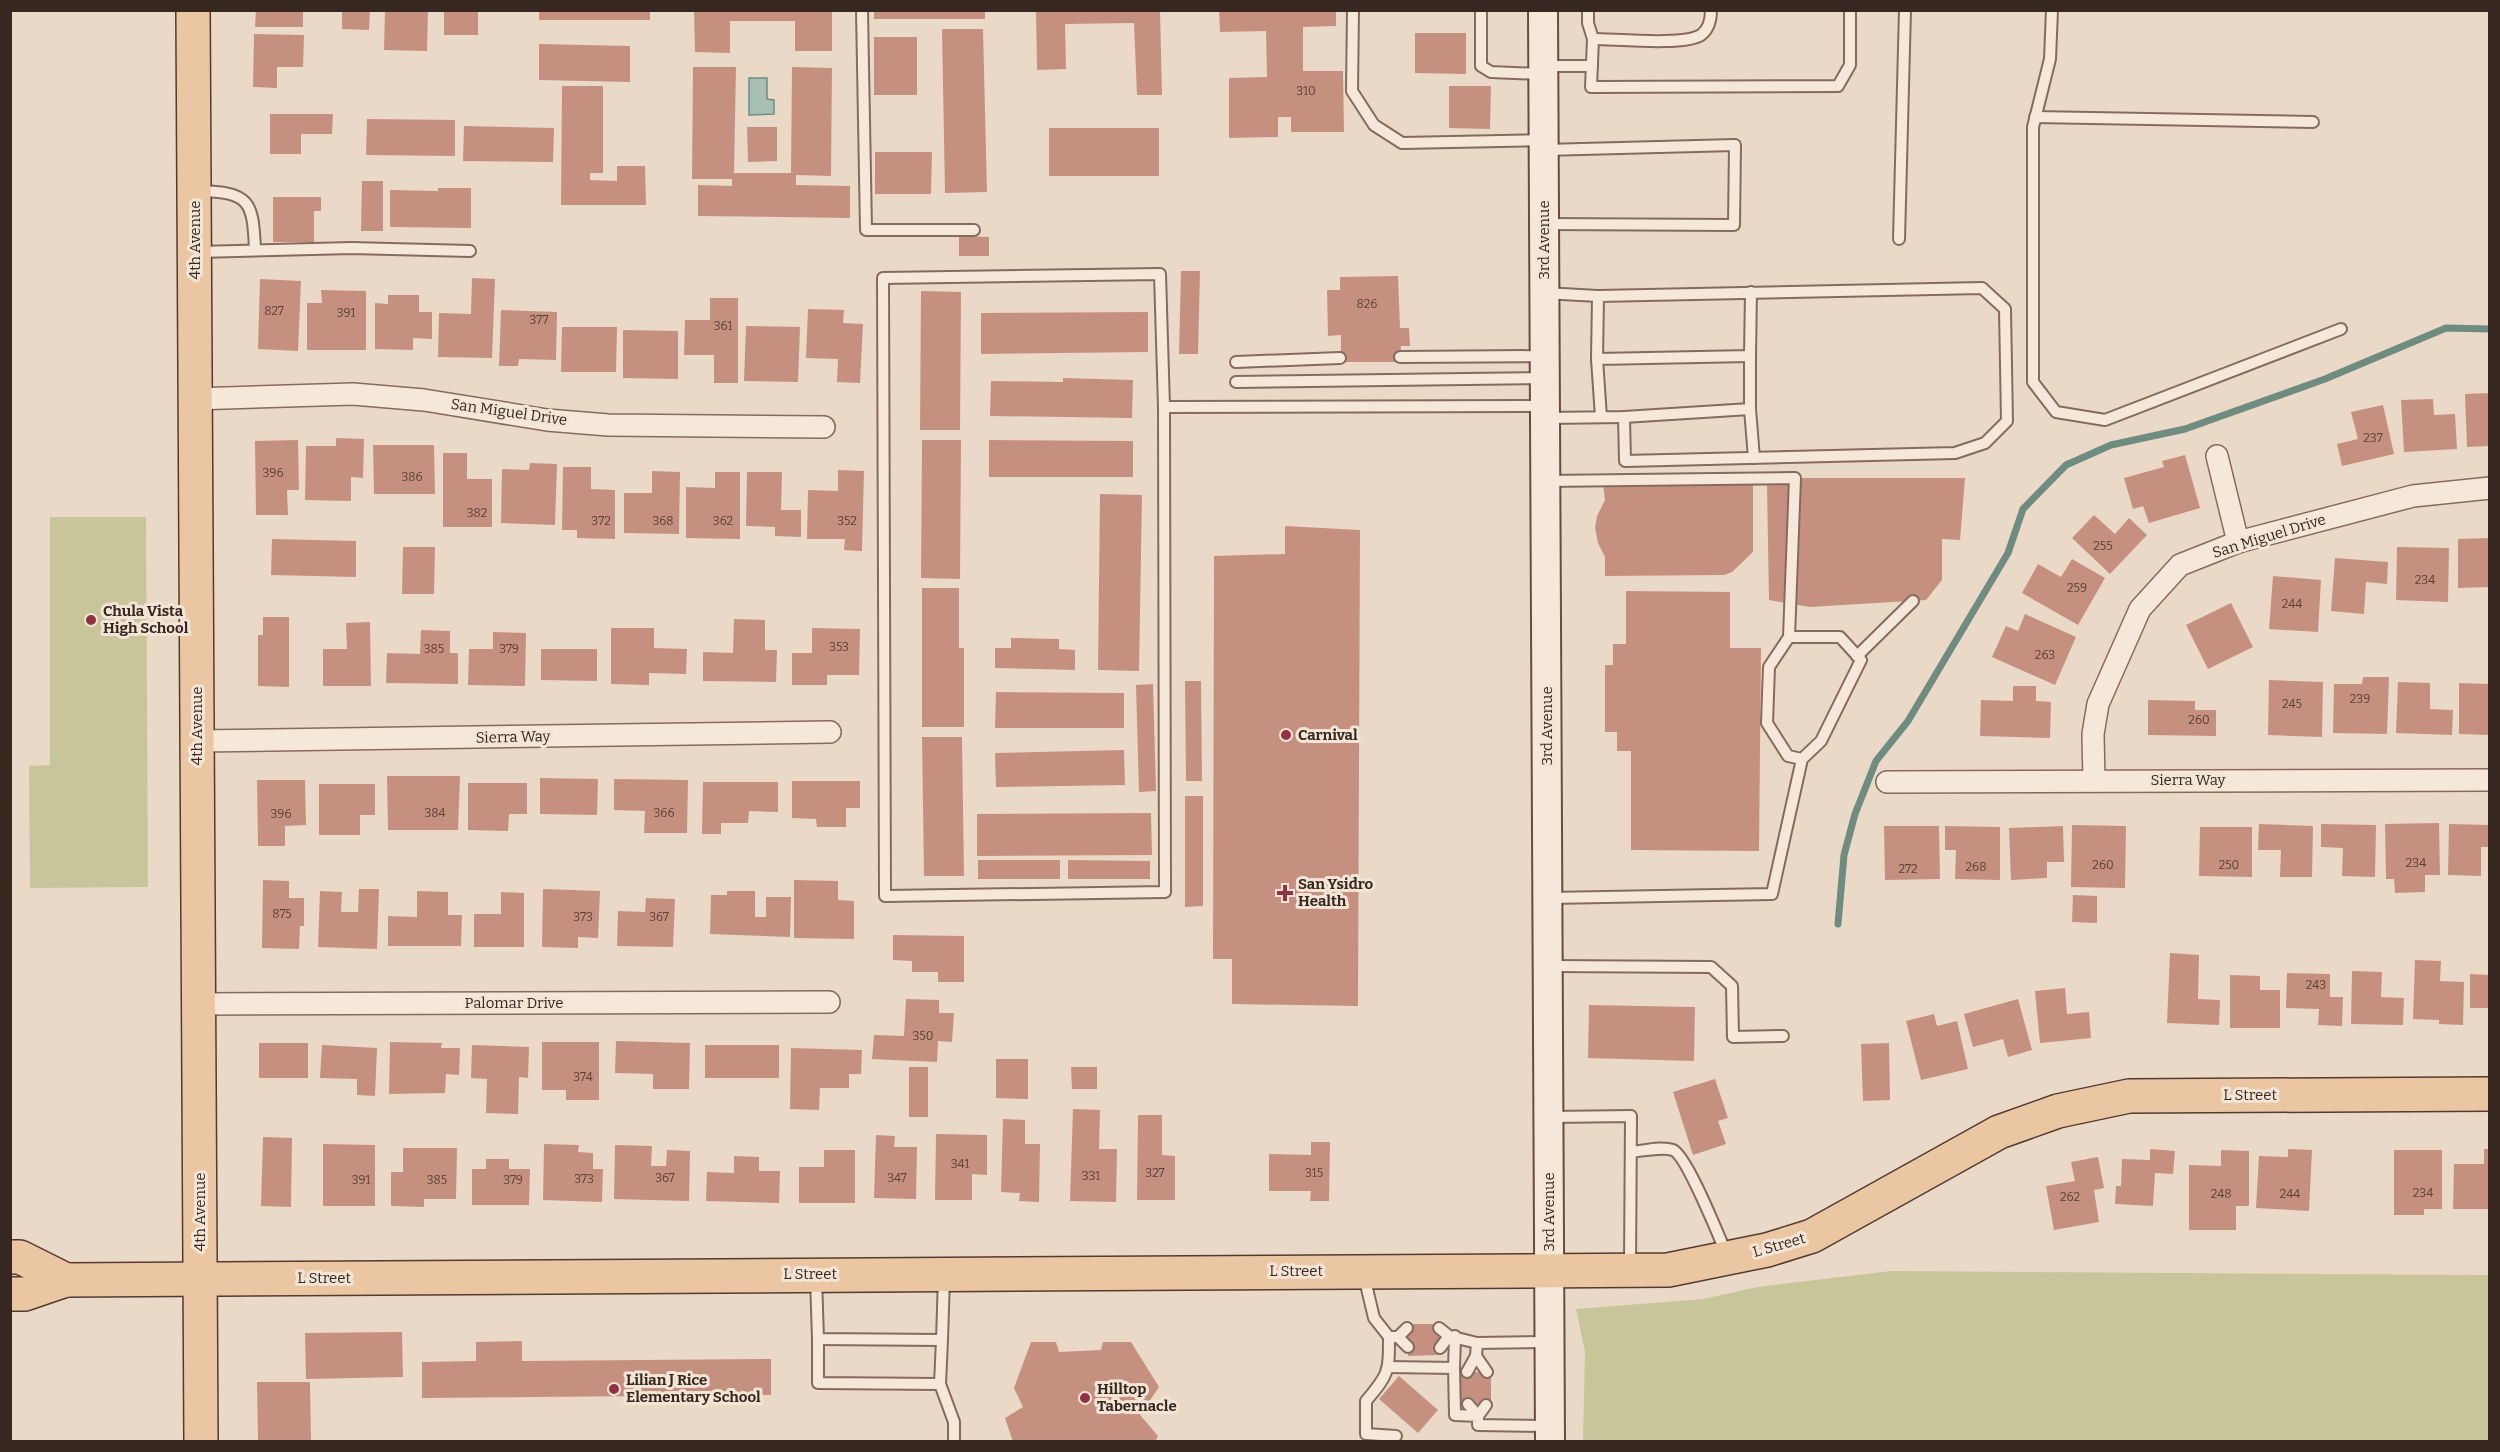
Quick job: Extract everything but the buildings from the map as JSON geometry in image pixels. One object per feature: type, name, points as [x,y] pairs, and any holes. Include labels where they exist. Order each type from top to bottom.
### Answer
[{"type":"main road","name":"4th Avenue","points":[[193,10],[201,1442]]},
{"type":"main road","name":"3rd Avenue","points":[[1543,10],[1550,1434]]},
{"type":"main road","name":"L Street","points":[[10,1294],[25,1294],[66,1280],[1363,1270],[1668,1270],[1767,1250],[1812,1236],[1999,1132],[2058,1112],[2121,1098],[2490,1094]]},
{"type":"main road","name":"L Street","points":[[10,1257],[20,1257],[66,1280]]},
{"type":"street","name":"San Miguel Drive","points":[[195,399],[353,394],[424,400],[547,420],[608,425],[824,427]]},
{"type":"street","points":[[2217,456],[2238,542]]},
{"type":"street","name":"San Miguel Drive","points":[[2094,781],[2093,734],[2097,704],[2140,609],[2180,565],[2238,542],[2413,496],[2490,488]]},
{"type":"street","name":"Sierra Way","points":[[197,741],[830,732]]},
{"type":"street","name":"Sierra Way","points":[[1887,782],[2490,780]]},
{"type":"street","name":"Palomar Drive","points":[[200,1004],[829,1002]]},
{"type":"lane","points":[[862,10],[866,230],[974,230]]},
{"type":"lane","points":[[1353,10],[1352,91],[1374,125],[1402,143],[1735,145],[1734,225],[1544,224]]},
{"type":"lane","points":[[1481,10],[1481,66],[1491,72],[1592,66]]},
{"type":"lane","points":[[1588,10],[1588,23],[1593,39],[1591,87],[1838,86],[1850,65],[1850,10]]},
{"type":"lane","points":[[1593,39],[1684,41],[1701,35],[1712,21],[1711,10]]},
{"type":"lane","points":[[1899,239],[1905,10]]},
{"type":"lane","points":[[2052,10],[2050,59],[2033,127],[2032,382],[2056,412],[2105,420],[2341,329]]},
{"type":"lane","points":[[2036,117],[2313,122]]},
{"type":"lane","points":[[195,191],[236,194],[243,200],[250,209],[254,225],[255,250]]},
{"type":"lane","points":[[195,252],[351,248],[470,251]]},
{"type":"lane","points":[[1160,274],[1164,407],[1165,892],[885,896],[883,278],[1160,274]]},
{"type":"lane","points":[[1545,293],[1598,296],[1982,288],[2005,309],[2007,421],[1985,443],[1955,453],[1625,461],[1624,417]]},
{"type":"lane","points":[[1751,292],[1750,409],[1754,458]]},
{"type":"lane","points":[[1598,296],[1597,359],[1601,417]]},
{"type":"lane","points":[[1597,359],[1750,356]]},
{"type":"lane","points":[[1400,357],[1545,367]]},
{"type":"lane","points":[[1236,362],[1340,358]]},
{"type":"lane","points":[[1236,382],[1545,367]]},
{"type":"lane","points":[[1164,407],[1545,412],[1601,417],[1750,409]]},
{"type":"lane","points":[[1546,480],[1795,478],[1789,637],[1769,667],[1767,723],[1788,756],[1802,759]]},
{"type":"lane","points":[[1857,656],[1913,601]]},
{"type":"lane","points":[[1548,898],[1772,894],[1802,759],[1821,741],[1861,660],[1840,637],[1789,637]]},
{"type":"lane","points":[[1548,966],[1711,967],[1732,986],[1733,1037],[1783,1036]]},
{"type":"lane","points":[[1549,1117],[1631,1116],[1630,1269]]},
{"type":"lane","points":[[1631,1152],[1666,1148],[1676,1151],[1687,1167],[1729,1258]]},
{"type":"lane","points":[[1363,1270],[1374,1318],[1408,1347]]},
{"type":"lane","points":[[944,1273],[940,1384],[954,1422],[954,1442]]},
{"type":"lane","points":[[815,1274],[818,1383],[940,1384]]},
{"type":"lane","points":[[1396,1436],[1366,1434],[1366,1401],[1386,1378],[1394,1337],[1407,1328]]},
{"type":"lane","points":[[1439,1328],[1452,1336],[1477,1343],[1550,1342]]},
{"type":"lane","points":[[1440,1348],[1452,1336]]},
{"type":"lane","points":[[1452,1336],[1455,1415],[1478,1416]]},
{"type":"lane","points":[[818,1339],[942,1340]]},
{"type":"lane","points":[[1467,1372],[1476,1356],[1477,1343]]},
{"type":"lane","points":[[1476,1356],[1486,1372]]},
{"type":"lane","points":[[1389,1367],[1454,1368]]},
{"type":"lane","points":[[1468,1404],[1478,1416]]},
{"type":"lane","points":[[1486,1405],[1478,1416],[1478,1425],[1550,1434]]},
{"type":"shaded area","points":[[749,78],[767,78],[767,99],[774,100],[774,114],[749,115]]},
{"type":"shaded area","points":[[50,517],[146,517],[148,887],[30,888],[29,766],[50,765]]},
{"type":"shaded area","points":[[1891,1271],[2489,1275],[2489,1441],[1583,1441],[1585,1352],[1576,1309],[1703,1299],[1758,1287]]},
{"type":"waterway","points":[[1838,924],[1844,855],[1855,814],[1876,761],[1908,721],[2008,553],[2023,509],[2066,465],[2111,445],[2185,429],[2325,379],[2446,328],[2490,329]]},
{"type":"place","name":"Chula Vista High School","points":[[91,620]]},
{"type":"place","name":"Carnival","points":[[1286,735]]},
{"type":"place","name":"San Ysidro Health","points":[[1285,893]]},
{"type":"place","name":"Lilian J Rice Elementary School","points":[[614,1389]]},
{"type":"place","name":"Hilltop Tabernacle","points":[[1085,1398]]}]
